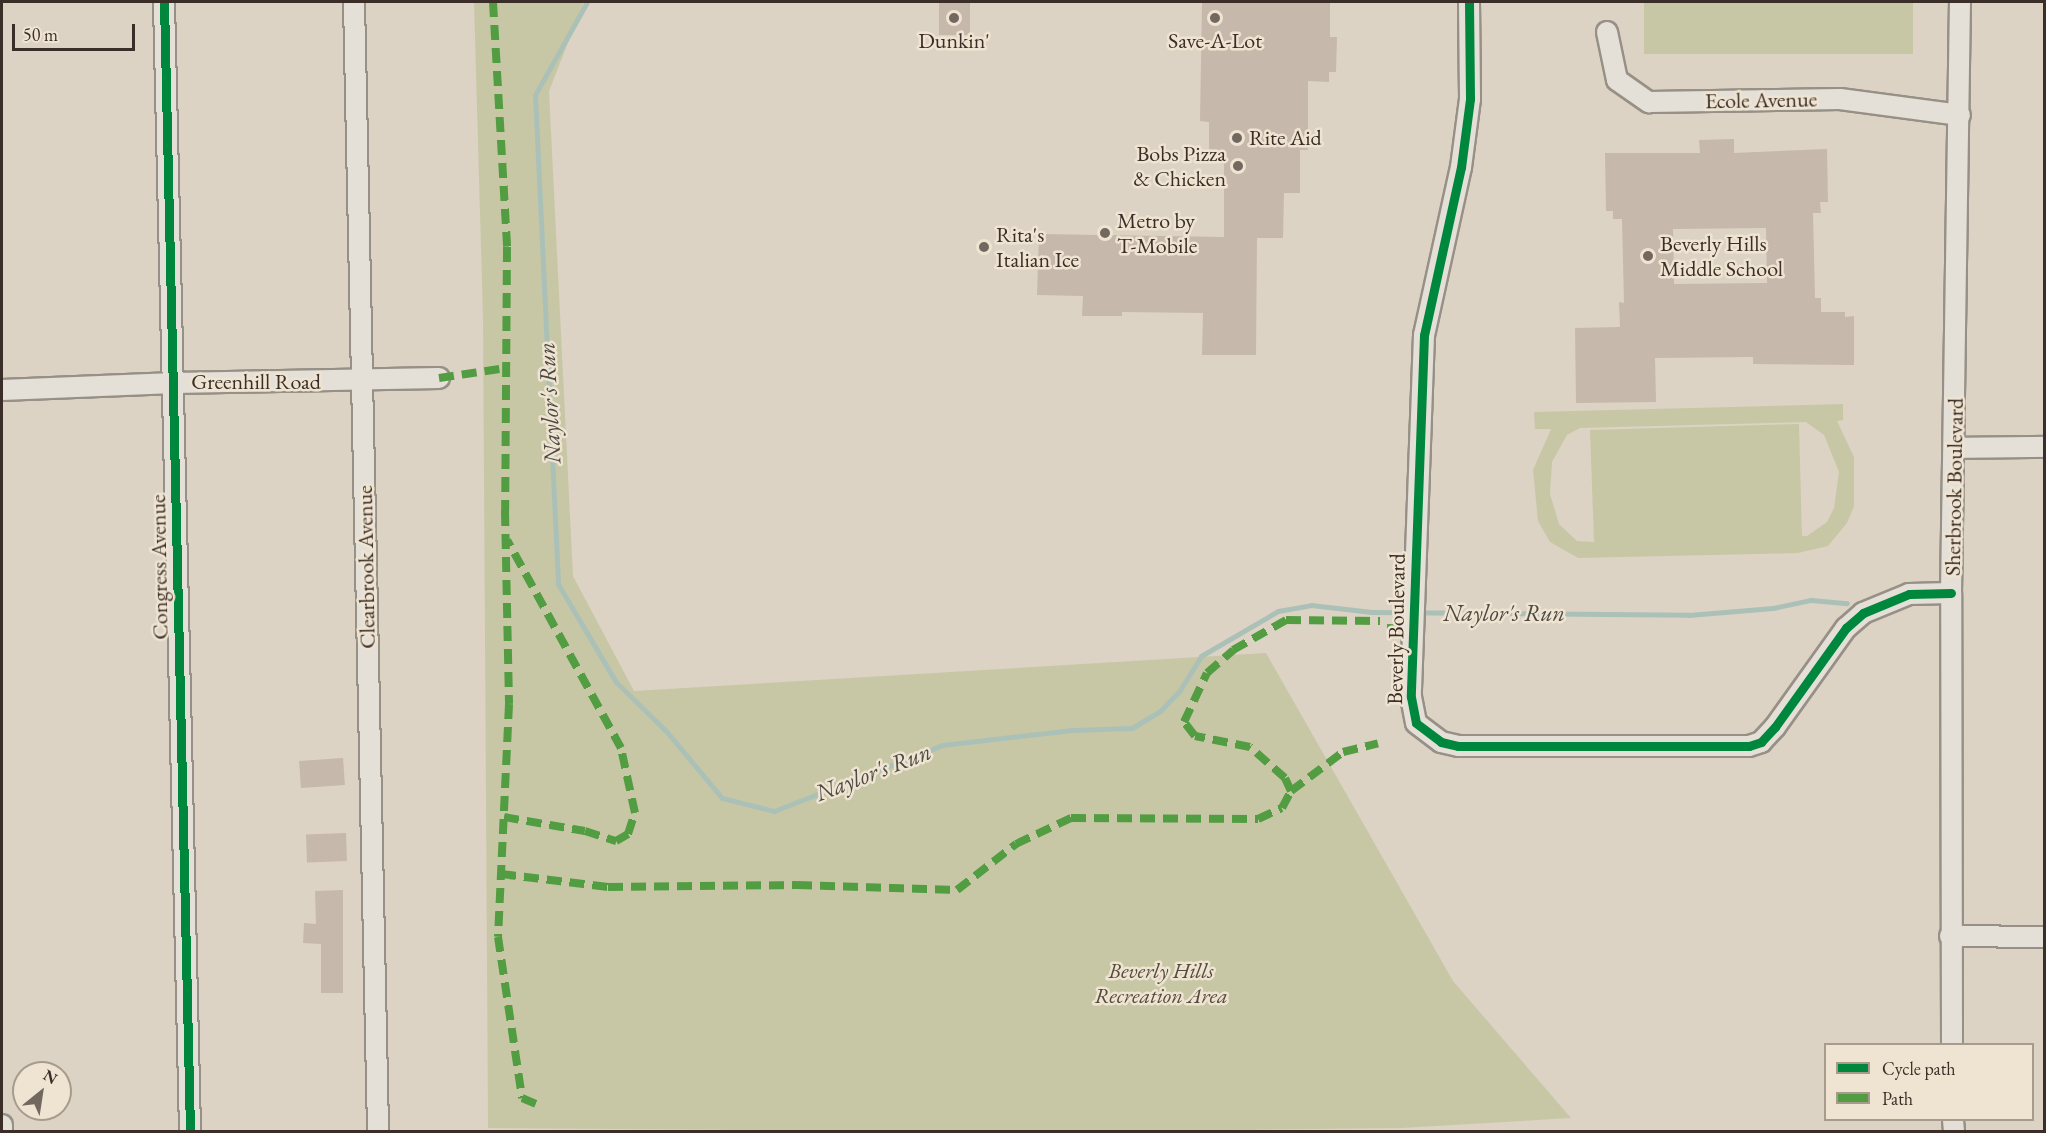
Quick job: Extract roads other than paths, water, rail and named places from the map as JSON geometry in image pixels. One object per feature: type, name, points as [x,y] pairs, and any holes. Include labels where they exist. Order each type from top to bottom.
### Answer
[{"type":"street","name":"Congress Avenue","points":[[164,2],[190,1131]]},
{"type":"street","name":"Clearbrook Avenue","points":[[354,2],[378,1131]]},
{"type":"street","name":"Beverly Boulevard","points":[[1469,2],[1469,111],[1461,167],[1424,335],[1413,626],[1412,711],[1416,723],[1441,742],[1458,746],[1749,746],[1761,742],[1776,727],[1846,628],[1863,613],[1909,594],[1951,593]]},
{"type":"street","name":"Sherbrook Boulevard","points":[[1952,1043],[1951,593],[1956,448],[1960,2]]},
{"type":"street","name":"Ecole Avenue","points":[[1607,33],[1617,80],[1649,102],[1840,99],[1960,115]]},
{"type":"street","name":"Greenhill Road","points":[[2,390],[174,382],[362,381],[439,378]]},
{"type":"street","points":[[1956,448],[2044,447]]},
{"type":"street","points":[[1950,936],[2044,938]]},
{"type":"street","points":[[2,1125],[2,1131]]},
{"type":"waterway","name":"Naylor's Run","points":[[587,2],[535,95],[558,584],[616,682],[667,732],[722,798],[774,811],[942,745],[1072,730],[1132,728],[1160,711],[1180,690],[1201,656],[1278,611],[1311,605],[1372,612],[1689,615],[1773,608],[1811,600],[1847,603]]},
{"type":"place","name":"Dunkin'","points":[[954,18]]},
{"type":"place","name":"Save-A-Lot","points":[[1215,18]]},
{"type":"place","name":"Rite Aid","points":[[1237,138]]},
{"type":"place","name":"Bobs Pizza & Chicken","points":[[1238,166]]},
{"type":"place","name":"Metro by T-Mobile","points":[[1105,233]]},
{"type":"place","name":"Rita's Italian Ice","points":[[984,247]]},
{"type":"place","name":"Beverly Hills Middle School","points":[[1648,256]]},
{"type":"park label","name":"Beverly Hills Recreation Area","points":[[1161,982]]}]
